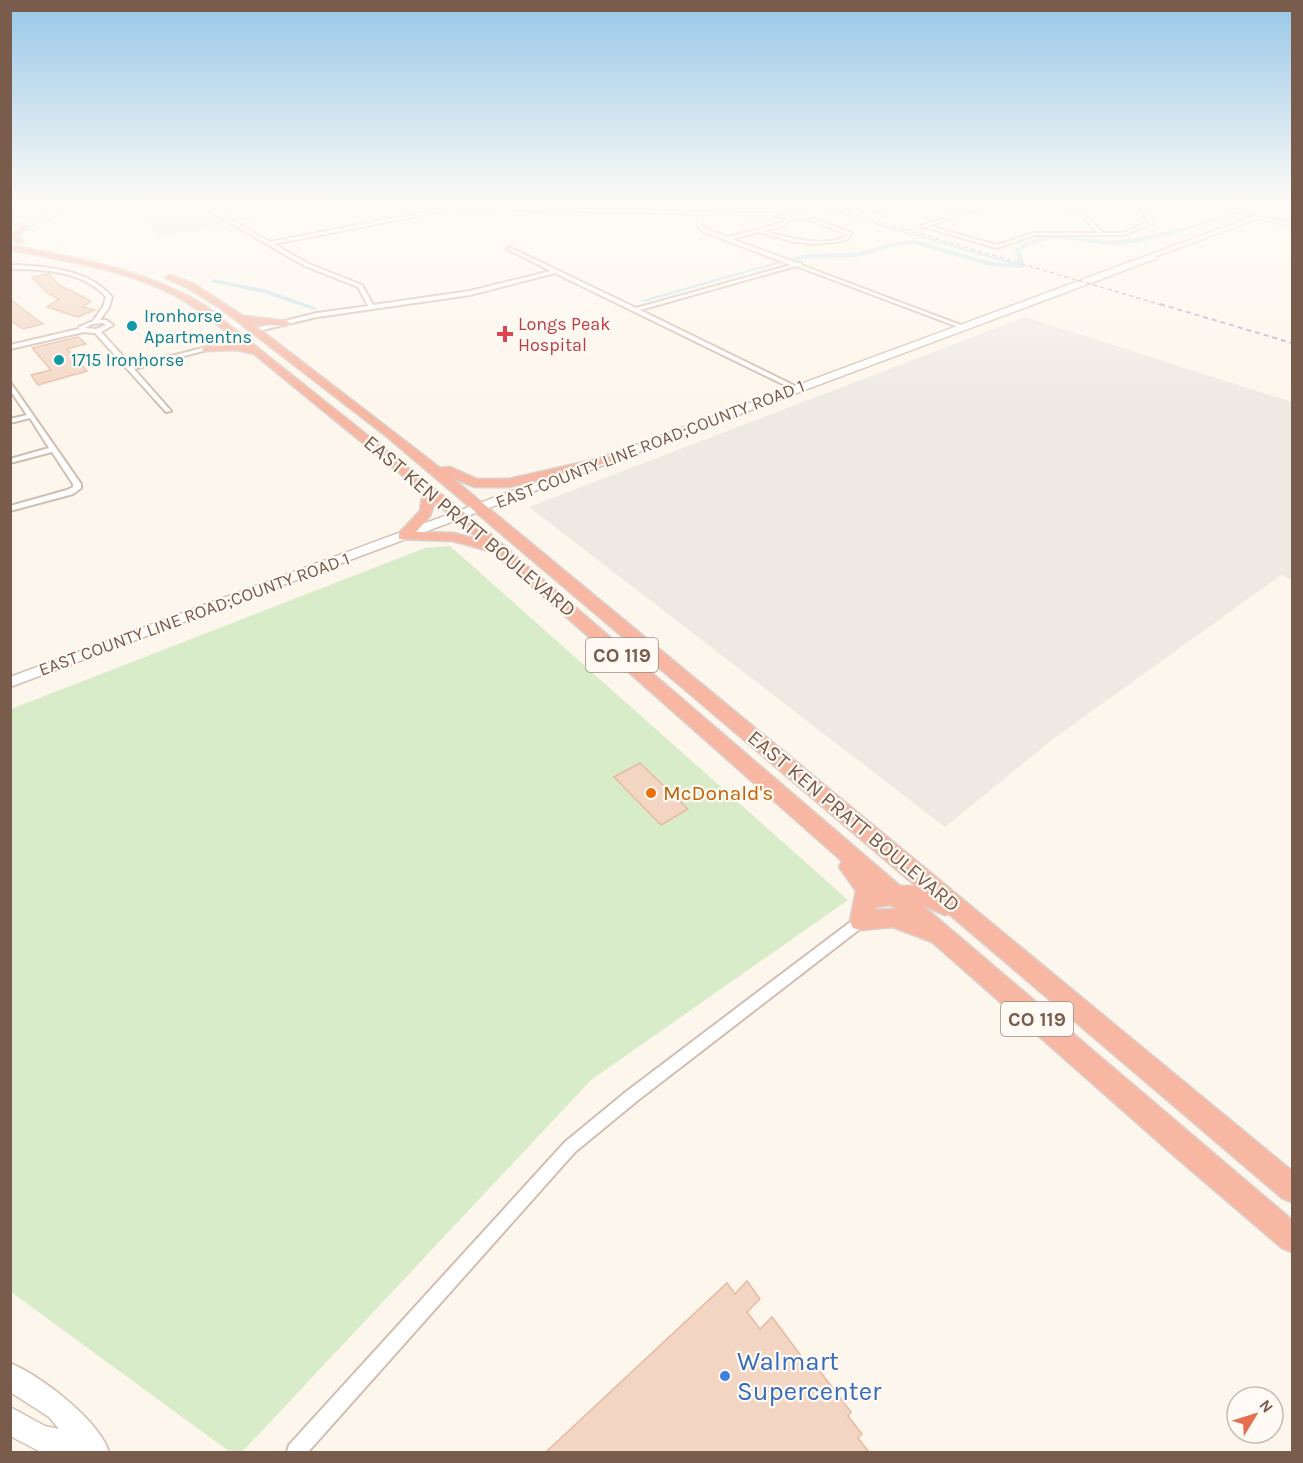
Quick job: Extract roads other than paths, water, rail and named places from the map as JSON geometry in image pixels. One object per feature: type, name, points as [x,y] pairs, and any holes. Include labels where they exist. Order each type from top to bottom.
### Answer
[{"type":"highway","name":"EAST KEN PRATT BOULEVARD","points":[[112,270],[144,279],[177,293],[204,310],[429,490],[508,556],[894,894],[1293,1238]]},
{"type":"highway","name":"EAST KEN PRATT BOULEVARD","points":[[145,270],[171,278],[210,296],[418,456],[1293,1188]]},
{"type":"highway","points":[[204,310],[220,315],[239,328],[255,330]]},
{"type":"highway","points":[[240,319],[261,323],[285,323]]},
{"type":"highway","points":[[242,340],[255,341],[285,360],[293,360]]},
{"type":"highway","points":[[207,349],[237,347],[256,352]]},
{"type":"highway","points":[[418,456],[458,477],[475,483],[490,484],[509,483],[615,457]]},
{"type":"highway","points":[[404,536],[428,511],[431,501],[429,490]]},
{"type":"highway","points":[[404,536],[454,537],[470,540],[508,556]]},
{"type":"highway","points":[[784,797],[864,883],[865,910]]},
{"type":"highway","points":[[865,910],[894,894],[927,896],[937,900],[1278,1187],[1293,1195]]},
{"type":"highway","points":[[865,910],[924,929],[1044,1024]]},
{"type":"main road","name":"EAST COUNTY LINE ROAD;COUNTY ROAD 1","points":[[10,682],[1019,306],[1019,302],[1102,270]]},
{"type":"main road","points":[[10,1376],[58,1408],[95,1451]]},
{"type":"main road","points":[[10,1420],[41,1439],[95,1451]]},
{"type":"street","points":[[48,270],[102,286],[109,297],[106,307],[96,321]]},
{"type":"street","points":[[319,270],[360,286],[371,306]]},
{"type":"street","points":[[635,310],[777,270]]},
{"type":"street","points":[[815,270],[963,327]]},
{"type":"street","points":[[255,330],[371,306],[470,293],[556,271],[797,389]]},
{"type":"street","points":[[10,347],[83,330],[97,331],[110,325],[96,321],[84,325],[81,328],[83,330]]},
{"type":"street","points":[[97,331],[168,411]]},
{"type":"street","points":[[132,368],[242,340]]},
{"type":"street","points":[[10,384],[77,484],[76,488],[10,509]]},
{"type":"street","points":[[10,421],[31,416]]},
{"type":"street","points":[[10,461],[53,449]]},
{"type":"street","points":[[296,1452],[570,1147],[865,910]]},
{"type":"waterway","points":[[642,301],[751,270]]},
{"type":"waterway","points":[[213,281],[265,291],[314,308]]},
{"type":"railway","points":[[1044,270],[1165,306]]},
{"type":"railway","points":[[1160,304],[1292,343]]},
{"type":"place","name":"Ironhorse Apartmentns","points":[[132,326]]},
{"type":"place","name":"Longs Peak Hospital","points":[[505,334]]},
{"type":"place","name":"1715 Ironhorse","points":[[59,360]]},
{"type":"place","name":"McDonald's","points":[[651,793]]},
{"type":"place","name":"Walmart Supercenter","points":[[725,1376]]}]
